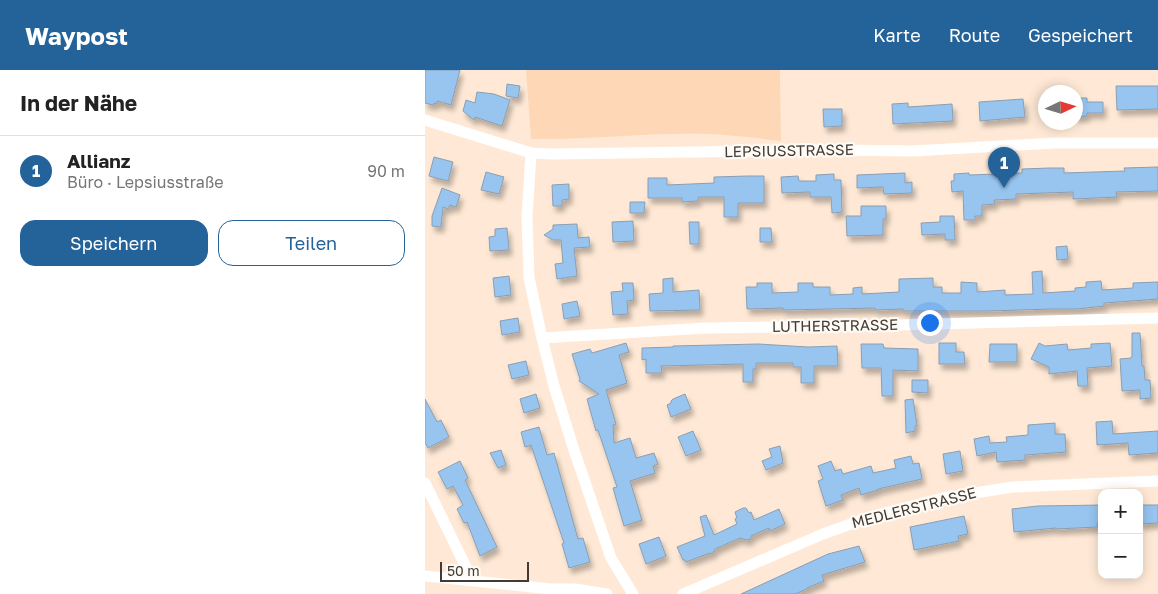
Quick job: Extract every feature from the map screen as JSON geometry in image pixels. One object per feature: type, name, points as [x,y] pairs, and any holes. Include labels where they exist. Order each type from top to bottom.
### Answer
[{"type":"street","name":"LEPSIUSSTRASSE","points":[[425,120],[531,153],[552,154],[829,150],[913,151],[1054,143],[1158,143]]},
{"type":"street","points":[[531,153],[527,217],[529,278],[542,338],[572,441],[611,558],[633,594]]},
{"type":"street","name":"LUTHERSTRASSE","points":[[542,338],[706,328],[1158,318]]},
{"type":"street","name":"MEDLERSTRASSE","points":[[683,594],[823,534],[873,516],[943,498],[1013,487],[1158,481]]},
{"type":"street","points":[[425,483],[465,566],[466,580]]},
{"type":"street","points":[[425,576],[551,589],[575,589],[607,594]]},
{"type":"shaded area","points":[[526,70],[780,70],[781,141],[708,134],[531,139]]},
{"type":"building","points":[[425,70],[460,70],[451,105],[437,101],[437,104],[434,103],[433,105],[425,103]]},
{"type":"building","points":[[507,84],[520,86],[518,98],[506,96]]},
{"type":"building","points":[[1116,86],[1158,86],[1158,109],[1117,110]]},
{"type":"building","points":[[477,92],[494,94],[510,100],[502,126],[475,117],[474,120],[463,111],[466,100],[475,103]]},
{"type":"building","points":[[1083,98],[1087,98],[1087,102],[1103,102],[1103,113],[1087,113],[1087,116],[1083,116]]},
{"type":"building","points":[[1023,99],[1025,117],[980,121],[979,102]]},
{"type":"building","points":[[908,103],[908,107],[952,104],[953,121],[893,124],[892,104]]},
{"type":"building","points":[[823,109],[842,109],[842,126],[824,127]]},
{"type":"building","points":[[434,157],[453,162],[448,181],[429,176]]},
{"type":"building","points":[[1158,167],[1158,191],[1116,192],[1117,197],[1073,199],[1073,192],[1016,194],[1016,199],[994,200],[995,204],[982,205],[982,216],[975,216],[975,220],[964,220],[963,191],[952,192],[951,181],[954,181],[954,174],[1022,173],[1022,169],[1050,168],[1064,168],[1064,173],[1125,171],[1124,168]]},
{"type":"building","points":[[486,172],[504,177],[499,194],[481,190]]},
{"type":"building","points":[[905,173],[905,183],[912,182],[912,193],[884,194],[883,187],[857,188],[857,175]]},
{"type":"building","points":[[834,174],[834,180],[841,180],[842,212],[832,213],[831,197],[810,197],[810,192],[782,193],[781,177],[798,176],[799,181],[816,181],[816,175]]},
{"type":"building","points":[[764,176],[764,203],[738,203],[738,217],[724,217],[724,197],[698,197],[698,201],[682,202],[682,198],[648,198],[648,178],[667,178],[667,185],[714,183],[714,177]]},
{"type":"building","points":[[569,184],[569,199],[562,200],[562,206],[553,206],[552,185]]},
{"type":"building","points":[[442,188],[460,195],[456,207],[450,205],[448,209],[443,207],[441,227],[432,226],[432,216]]},
{"type":"building","points":[[630,202],[645,202],[644,213],[630,213]]},
{"type":"building","points":[[861,206],[886,206],[886,219],[883,219],[883,235],[847,236],[846,216],[861,216]]},
{"type":"building","points":[[940,216],[954,216],[955,240],[945,240],[945,234],[922,235],[921,223],[940,222]]},
{"type":"building","points":[[633,221],[634,241],[613,242],[612,222]]},
{"type":"building","points":[[689,222],[699,222],[699,244],[690,244]]},
{"type":"building","points":[[577,224],[578,238],[589,237],[590,247],[574,248],[577,276],[557,279],[555,264],[563,263],[561,240],[553,240],[544,235],[553,229],[553,225]]},
{"type":"building","points":[[507,228],[509,250],[490,251],[489,237],[495,236],[495,229]]},
{"type":"building","points":[[760,228],[771,228],[772,242],[760,242]]},
{"type":"building","points":[[1067,246],[1068,259],[1057,260],[1056,247]]},
{"type":"building","points":[[1042,271],[1043,293],[1075,291],[1075,288],[1086,287],[1086,282],[1101,281],[1102,290],[1133,288],[1133,283],[1158,282],[1158,299],[1104,303],[1104,306],[1077,309],[903,311],[903,309],[875,310],[875,308],[747,309],[746,287],[757,287],[757,283],[772,283],[772,293],[798,292],[798,283],[813,283],[813,287],[830,287],[830,295],[853,294],[853,288],[862,287],[862,294],[899,292],[899,279],[933,278],[933,287],[942,287],[942,293],[961,293],[961,282],[977,283],[977,292],[1005,290],[1005,295],[1033,294],[1032,272]]},
{"type":"building","points":[[509,276],[511,295],[495,297],[493,278]]},
{"type":"building","points":[[673,278],[673,292],[699,290],[700,310],[650,311],[649,294],[663,293],[663,279]]},
{"type":"building","points":[[622,283],[633,283],[634,300],[627,301],[628,314],[613,315],[611,292],[623,291]]},
{"type":"building","points":[[577,301],[580,316],[564,319],[562,304]]},
{"type":"building","points":[[518,318],[520,332],[502,335],[500,321]]},
{"type":"building","points":[[1132,333],[1140,333],[1142,366],[1144,366],[1145,380],[1150,380],[1151,398],[1140,399],[1140,390],[1122,391],[1120,359],[1131,358],[1132,356]]},
{"type":"building","points":[[626,343],[629,352],[619,355],[627,383],[606,390],[616,424],[613,425],[614,443],[630,438],[636,458],[654,453],[658,464],[653,466],[655,473],[630,481],[642,520],[624,526],[613,488],[617,487],[598,430],[596,431],[587,399],[599,394],[579,381],[572,354],[590,349],[592,353]]},
{"type":"building","points":[[939,343],[956,343],[956,352],[964,352],[965,364],[939,364]]},
{"type":"building","points":[[1039,343],[1045,346],[1067,344],[1068,350],[1091,348],[1091,344],[1110,343],[1112,366],[1087,368],[1088,386],[1078,386],[1077,371],[1049,374],[1049,367],[1031,359]]},
{"type":"building","points":[[758,344],[808,347],[837,346],[838,366],[814,366],[814,383],[801,383],[801,367],[793,367],[793,363],[756,363],[756,369],[753,369],[753,382],[743,382],[743,364],[661,366],[662,373],[646,373],[646,359],[642,360],[642,348]]},
{"type":"building","points":[[861,344],[883,344],[884,348],[918,349],[918,371],[893,370],[893,396],[882,396],[881,368],[862,368]]},
{"type":"building","points":[[990,344],[1017,344],[1017,362],[989,362]]},
{"type":"building","points":[[526,361],[529,375],[512,379],[508,365]]},
{"type":"building","points":[[912,380],[928,380],[928,393],[912,392]]},
{"type":"building","points":[[536,394],[540,408],[524,413],[520,399]]},
{"type":"building","points":[[685,394],[691,409],[671,417],[667,405],[673,399]]},
{"type":"building","points":[[425,399],[437,422],[441,420],[449,437],[428,448],[425,443]]},
{"type":"building","points":[[913,399],[917,425],[915,426],[915,431],[906,433],[905,400]]},
{"type":"building","points":[[1112,421],[1113,434],[1158,431],[1158,453],[1129,455],[1128,443],[1097,445],[1096,422]]},
{"type":"building","points":[[1055,423],[1055,434],[1065,434],[1066,452],[1025,455],[1025,460],[997,462],[996,452],[977,456],[974,439],[989,436],[990,443],[1007,442],[1006,437],[1028,435],[1028,425]]},
{"type":"building","points":[[539,427],[547,455],[554,453],[578,539],[583,538],[590,562],[569,568],[562,544],[564,543],[531,445],[525,447],[521,432]]},
{"type":"building","points":[[693,431],[701,450],[686,456],[678,437]]},
{"type":"building","points":[[780,446],[783,463],[766,470],[762,461],[772,457],[769,449]]},
{"type":"building","points":[[501,450],[506,465],[498,468],[490,453]]},
{"type":"building","points":[[960,451],[963,471],[946,474],[943,454]]},
{"type":"building","points":[[911,456],[913,464],[919,463],[922,479],[861,495],[859,488],[841,495],[843,500],[826,506],[818,481],[823,479],[818,466],[831,461],[835,471],[841,469],[843,474],[871,466],[873,473],[896,468],[894,460]]},
{"type":"building","points":[[460,461],[468,478],[465,480],[497,547],[480,556],[467,522],[464,523],[457,509],[463,505],[453,486],[447,489],[438,472]]},
{"type":"building","points":[[1098,505],[1098,527],[1014,532],[1012,509],[1037,506]]},
{"type":"building","points":[[1143,505],[1158,505],[1158,523],[1143,524]]},
{"type":"building","points":[[746,508],[749,513],[751,512],[754,520],[779,509],[785,524],[770,531],[769,528],[751,536],[751,539],[740,538],[715,549],[712,554],[710,553],[686,562],[683,560],[677,547],[705,536],[700,517],[706,515],[714,535],[737,524],[735,512]]},
{"type":"building","points":[[964,516],[968,534],[958,536],[959,541],[914,550],[910,527]]},
{"type":"building","points":[[659,537],[666,556],[646,564],[639,544]]},
{"type":"building","points":[[859,546],[865,562],[822,575],[824,581],[795,594],[741,594],[828,554]]},
{"type":"place","name":"Allianz","points":[[1004,188]]}]
